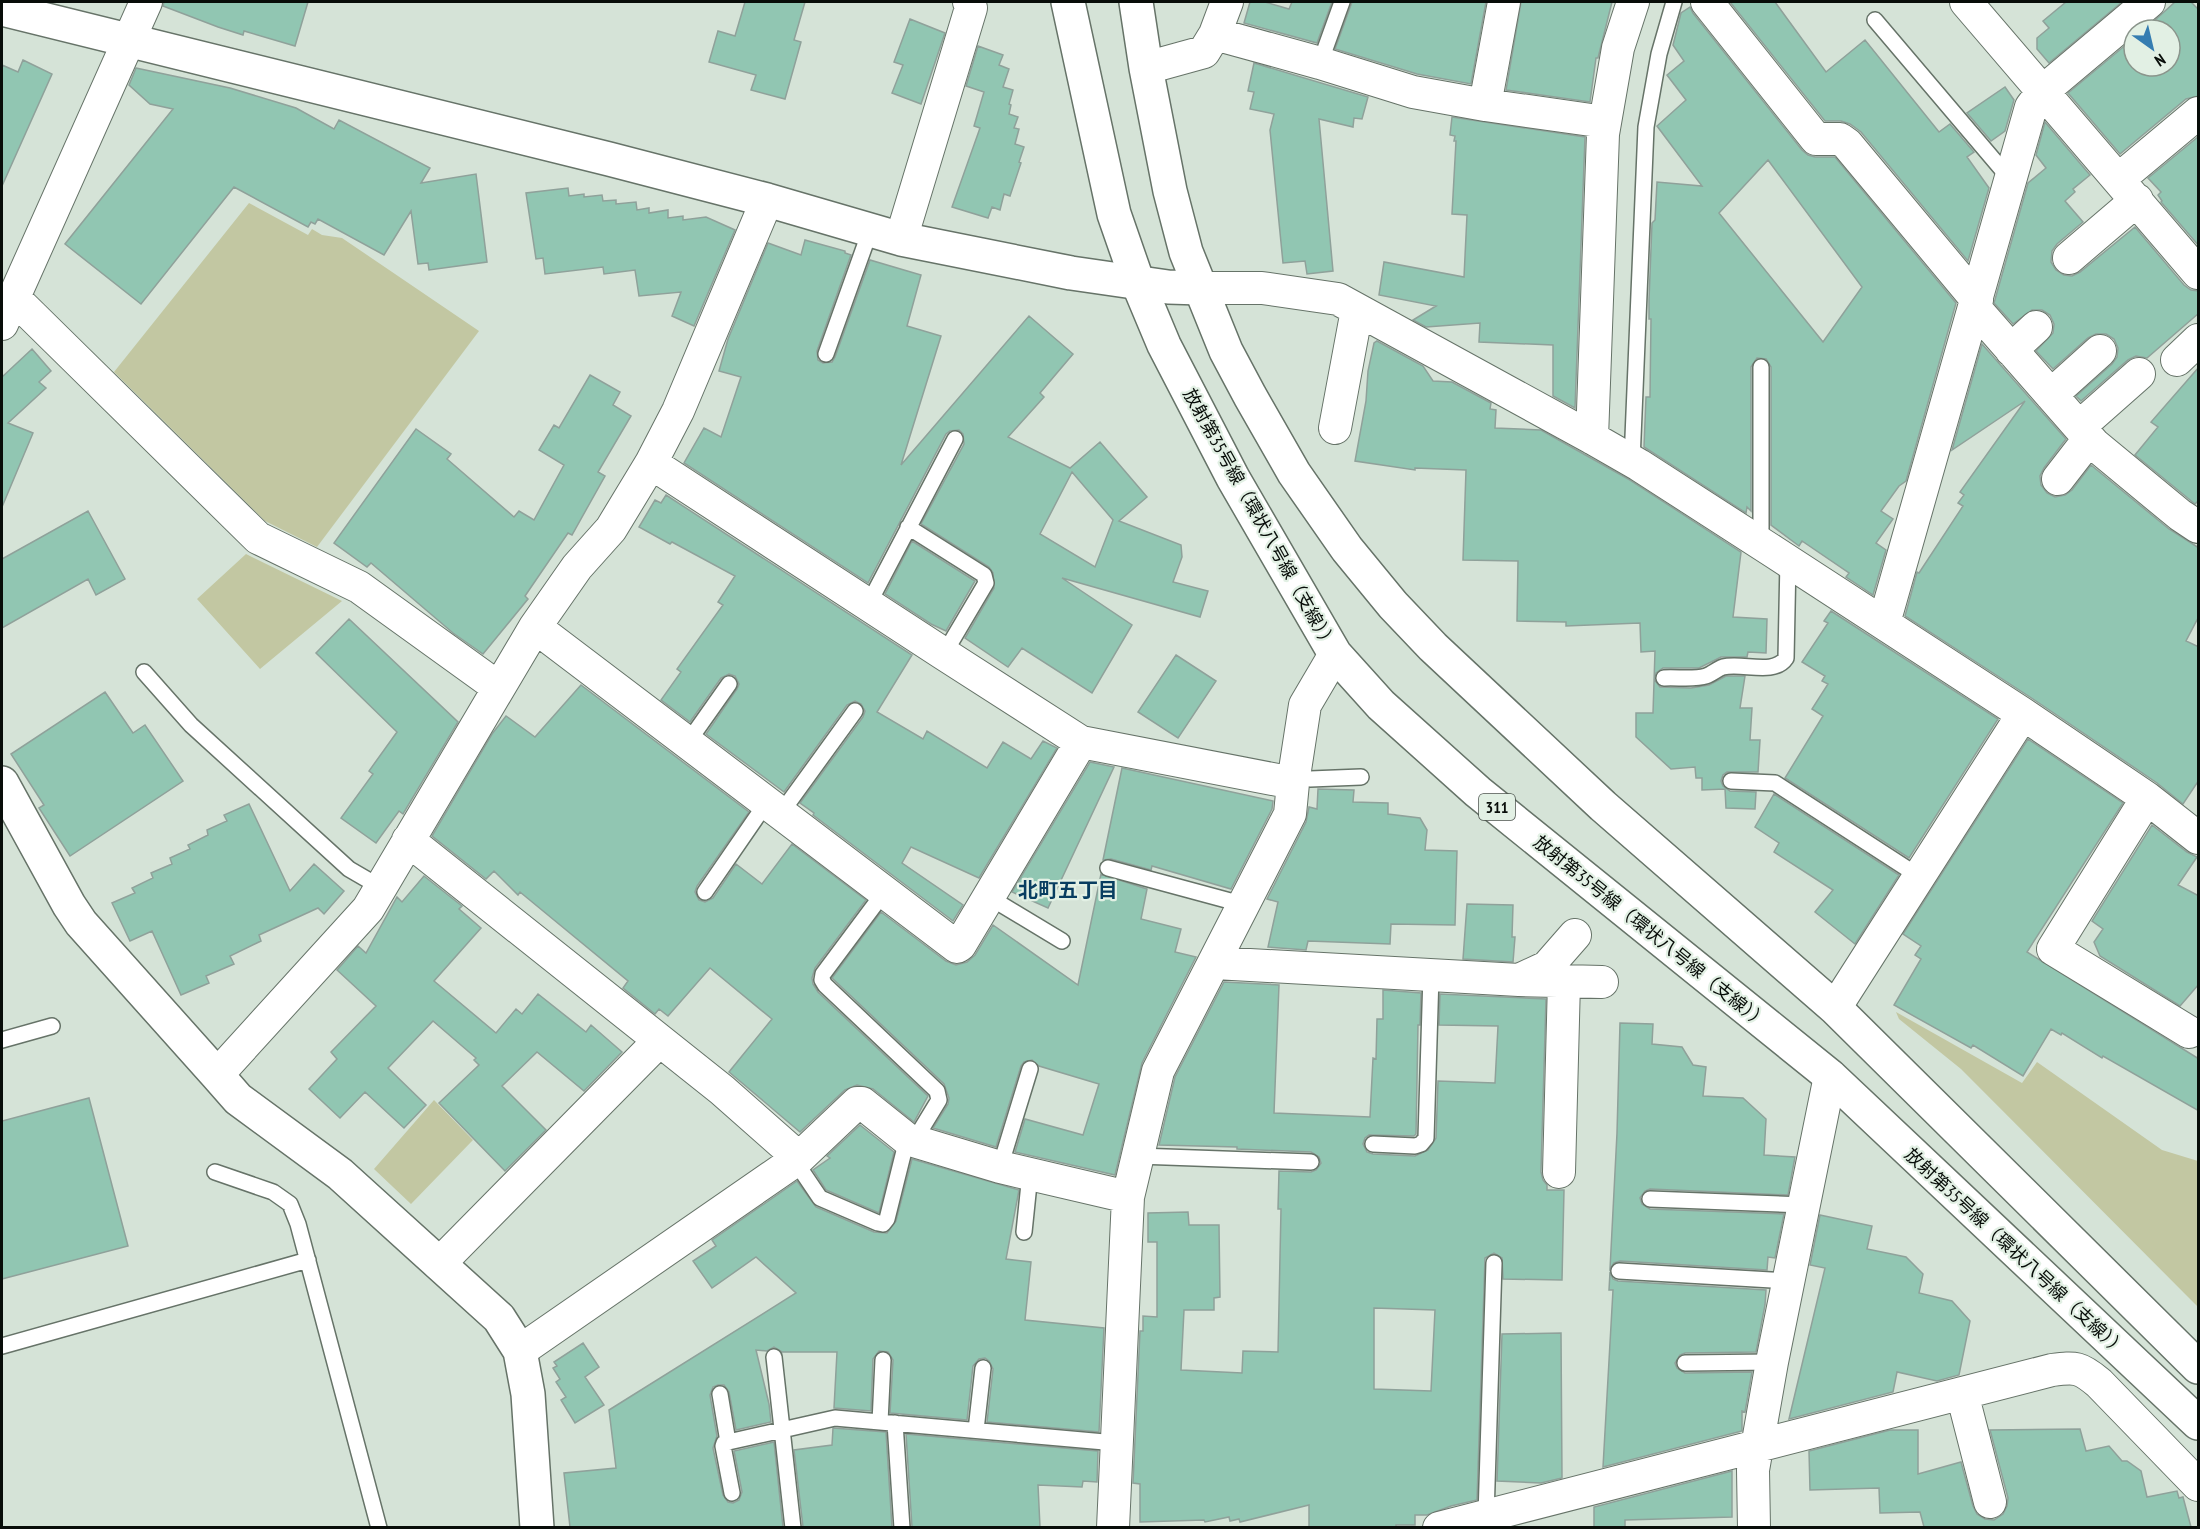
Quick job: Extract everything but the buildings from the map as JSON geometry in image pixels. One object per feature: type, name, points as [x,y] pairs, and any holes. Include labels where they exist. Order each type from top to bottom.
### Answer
[{"type":"main road","name":"放射第35号線（環状八号線（支線））","points":[[1068,2],[1114,214],[1138,283],[1164,345],[1233,478],[1335,654],[1381,705],[1478,792],[1830,1076],[2199,1423]]},
{"type":"main road","points":[[1136,2],[1146,68],[1170,191],[1186,252],[1226,351],[1294,473],[1347,549],[1393,605],[1433,647],[1603,806],[1835,1008],[2198,1364]]},
{"type":"main road","points":[[2,9],[767,200],[901,239],[1071,273],[1138,283],[1201,288]]},
{"type":"main road","points":[[2,783],[81,923],[238,1099],[340,1174],[499,1318],[520,1351],[528,1394],[537,1527]]},
{"type":"street","points":[[146,2],[8,311],[258,538],[359,587],[499,688]]},
{"type":"street","points":[[901,239],[972,8],[969,2]]},
{"type":"street","points":[[1146,68],[1204,52],[1215,34],[1227,2]]},
{"type":"street","points":[[1485,105],[1504,2]]},
{"type":"street","points":[[1593,438],[1603,134],[1618,48],[1633,2]]},
{"type":"street","points":[[1707,2],[1816,139],[1840,139],[1847,144],[1976,303],[2011,350],[2084,433],[2180,515],[2199,527]]},
{"type":"street","points":[[1966,2],[2199,273]]},
{"type":"street","points":[[1884,623],[2031,107],[2043,91],[2149,2]]},
{"type":"street","points":[[1215,34],[1413,92],[1605,122]]},
{"type":"street","points":[[2069,258],[2128,189],[2199,113]]},
{"type":"street","points":[[217,1076],[368,909],[535,627],[577,567],[611,529],[651,463],[678,411],[767,200]]},
{"type":"street","points":[[1201,288],[1262,288],[1338,299],[1593,438],[1884,623],[2197,832]]},
{"type":"street","points":[[1335,428],[1357,310]]},
{"type":"street","points":[[2011,350],[2037,327]]},
{"type":"street","points":[[2051,395],[2100,351]]},
{"type":"street","points":[[2058,478],[2084,433],[2139,374]]},
{"type":"street","points":[[651,463],[1081,742],[1293,780]]},
{"type":"street","points":[[535,627],[957,947],[1081,742]]},
{"type":"street","points":[[1113,1527],[1128,1197],[1158,1071],[1290,814],[1305,705],[1335,654]]},
{"type":"street","points":[[1835,1008],[2023,714]]},
{"type":"street","points":[[2147,798],[2053,949],[2189,1032]]},
{"type":"street","points":[[408,840],[722,1090],[797,1159]]},
{"type":"street","points":[[1519,980],[1547,967],[1575,935]]},
{"type":"street","points":[[1215,963],[1519,980],[1602,982]]},
{"type":"street","points":[[1559,1172],[1564,982]]},
{"type":"street","points":[[439,1264],[659,1041]]},
{"type":"street","points":[[1754,1527],[1753,1470],[1787,1281],[1830,1076]]},
{"type":"street","points":[[520,1351],[797,1159],[857,1103],[862,1103],[911,1140],[1000,1167],[1128,1197]]},
{"type":"street","points":[[1439,1527],[2052,1370],[2073,1367],[2088,1373],[2099,1383],[2199,1485]]},
{"type":"street","points":[[1962,1393],[1990,1502]]},
{"type":"lane","points":[[1320,63],[1342,2]]},
{"type":"lane","points":[[1632,461],[1646,127],[1659,54],[1674,2]]},
{"type":"lane","points":[[1875,20],[2010,179]]},
{"type":"lane","points":[[826,354],[870,231]]},
{"type":"lane","points":[[1758,542],[1761,528],[1761,367]]},
{"type":"lane","points":[[868,605],[955,439]]},
{"type":"lane","points":[[908,527],[984,576],[987,583],[944,654]]},
{"type":"lane","points":[[1664,678],[1705,676],[1724,667],[1770,666],[1779,665],[1784,661],[1786,658],[1788,561]]},
{"type":"lane","points":[[144,672],[191,725],[349,869],[380,887]]},
{"type":"lane","points":[[688,742],[729,684]]},
{"type":"lane","points":[[705,892],[855,711]]},
{"type":"lane","points":[[1293,780],[1361,777]]},
{"type":"lane","points":[[1731,781],[1775,783],[1920,876]]},
{"type":"lane","points":[[1108,868],[1245,905]]},
{"type":"lane","points":[[797,1159],[815,1192],[825,1202],[883,1224],[887,1219],[911,1140],[939,1100],[937,1091],[822,980],[823,974],[885,891]]},
{"type":"lane","points":[[989,897],[1062,941]]},
{"type":"lane","points":[[1373,1144],[1415,1146],[1421,1144],[1425,1138],[1431,975]]},
{"type":"lane","points":[[2,1040],[52,1026]]},
{"type":"lane","points":[[1000,1167],[1030,1069]]},
{"type":"lane","points":[[1138,1156],[1311,1162]]},
{"type":"lane","points":[[215,1172],[273,1192],[290,1204],[308,1260],[379,1527]]},
{"type":"lane","points":[[1024,1232],[1030,1174]]},
{"type":"lane","points":[[1650,1199],[1803,1205]]},
{"type":"lane","points":[[2,1346],[308,1260]]},
{"type":"lane","points":[[1486,1516],[1494,1263]]},
{"type":"lane","points":[[1619,1271],[1787,1281]]},
{"type":"lane","points":[[774,1357],[793,1527]]},
{"type":"lane","points":[[883,1360],[887,1422],[902,1527]]},
{"type":"lane","points":[[1685,1363],[1772,1362]]},
{"type":"lane","points":[[976,1430],[983,1368]]},
{"type":"lane","points":[[720,1394],[728,1442]]},
{"type":"lane","points":[[732,1493],[724,1443],[835,1418],[1116,1443]]},
{"type":"green space","points":[[249,203],[308,235],[312,229],[322,235],[342,238],[479,331],[317,547],[265,521],[114,372]]},
{"type":"green space","points":[[246,554],[342,601],[260,669],[197,599]]},
{"type":"green space","points":[[1896,1012],[2022,1083],[2037,1062],[2162,1150],[2198,1161],[2198,1307],[1961,1069],[1899,1019]]},
{"type":"green space","points":[[434,1100],[473,1140],[411,1204],[374,1169]]},
{"type":"district","name":"北町五丁目","points":[[1068,890]]}]
